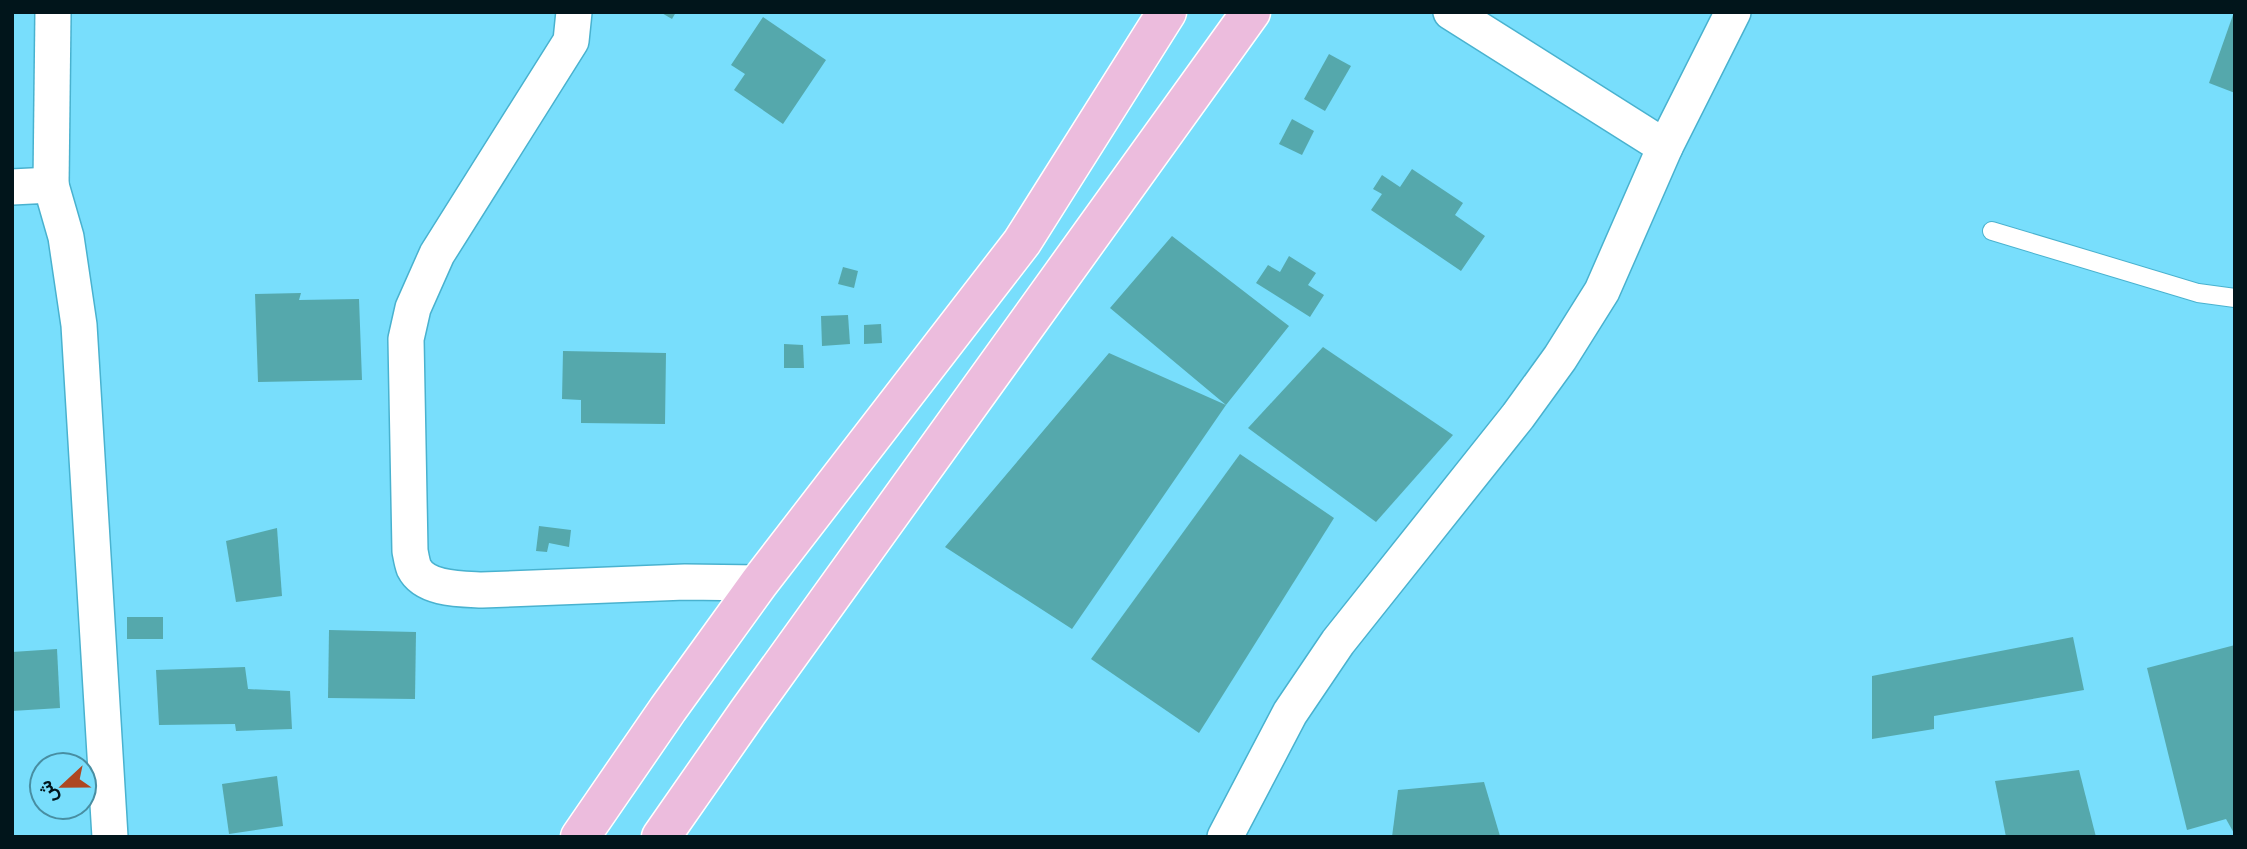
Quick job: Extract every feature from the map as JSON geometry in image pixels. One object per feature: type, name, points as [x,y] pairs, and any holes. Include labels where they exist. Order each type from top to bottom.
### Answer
[{"type":"main road","points":[[580,837],[759,583],[1022,242],[1167,12]]},
{"type":"main road","points":[[661,837],[1251,12]]},
{"type":"street","points":[[53,12],[51,185],[66,237],[79,325],[110,837]]},
{"type":"street","points":[[574,12],[571,41],[437,254],[413,308],[405,339],[410,551],[414,570],[428,582],[482,590],[685,582],[759,583]]},
{"type":"street","points":[[1451,12],[1665,147]]},
{"type":"street","points":[[1225,837],[1290,713],[1338,642],[1481,465],[1560,358],[1602,291],[1665,147],[1733,12]]},
{"type":"street","points":[[12,187],[51,185]]},
{"type":"lane","points":[[1992,231],[2198,293],[2235,298]]},
{"type":"building","points":[[660,12],[676,12],[672,19]]},
{"type":"building","points":[[2235,12],[2235,93],[2209,83]]},
{"type":"building","points":[[763,17],[826,60],[783,124],[734,90],[745,74],[731,65]]},
{"type":"building","points":[[1329,54],[1351,66],[1325,111],[1304,99]]},
{"type":"building","points":[[1292,119],[1314,131],[1302,155],[1279,144]]},
{"type":"building","points":[[1412,169],[1463,203],[1455,215],[1485,236],[1461,271],[1371,210],[1382,194],[1373,189],[1382,175],[1400,187]]},
{"type":"building","points":[[1172,236],[1289,326],[1226,405],[1110,308]]},
{"type":"building","points":[[1289,256],[1316,273],[1308,285],[1324,295],[1310,317],[1256,283],[1268,265],[1280,272]]},
{"type":"building","points":[[843,267],[858,271],[854,288],[838,284]]},
{"type":"building","points":[[301,293],[299,300],[359,299],[362,380],[258,382],[255,294]]},
{"type":"building","points":[[848,315],[850,344],[822,346],[821,316]]},
{"type":"building","points":[[881,324],[882,343],[864,344],[864,325]]},
{"type":"building","points":[[784,344],[803,345],[804,368],[784,368]]},
{"type":"building","points":[[1323,347],[1453,435],[1376,522],[1248,428]]},
{"type":"building","points":[[563,351],[666,353],[665,424],[581,423],[581,400],[562,399]]},
{"type":"building","points":[[1109,353],[1226,405],[1072,629],[945,547]]},
{"type":"building","points":[[1240,454],[1334,518],[1199,733],[1091,659]]},
{"type":"building","points":[[539,526],[571,530],[569,547],[549,543],[547,552],[536,551]]},
{"type":"building","points":[[277,528],[282,596],[236,602],[226,541]]},
{"type":"building","points":[[127,617],[163,617],[163,639],[127,639]]},
{"type":"building","points":[[329,630],[416,632],[415,699],[328,698]]},
{"type":"building","points":[[2073,637],[2084,690],[1934,716],[1934,729],[1872,739],[1872,676]]},
{"type":"building","points":[[2235,645],[2235,835],[2226,819],[2187,830],[2147,668]]},
{"type":"building","points":[[57,649],[60,708],[12,711],[12,652]]},
{"type":"building","points":[[245,667],[248,689],[290,691],[292,729],[236,731],[235,724],[159,725],[156,670]]},
{"type":"building","points":[[2079,770],[2096,837],[2006,837],[1995,781]]},
{"type":"building","points":[[277,776],[283,826],[229,834],[222,784]]},
{"type":"building","points":[[1484,782],[1500,836],[1392,837],[1398,790]]}]
